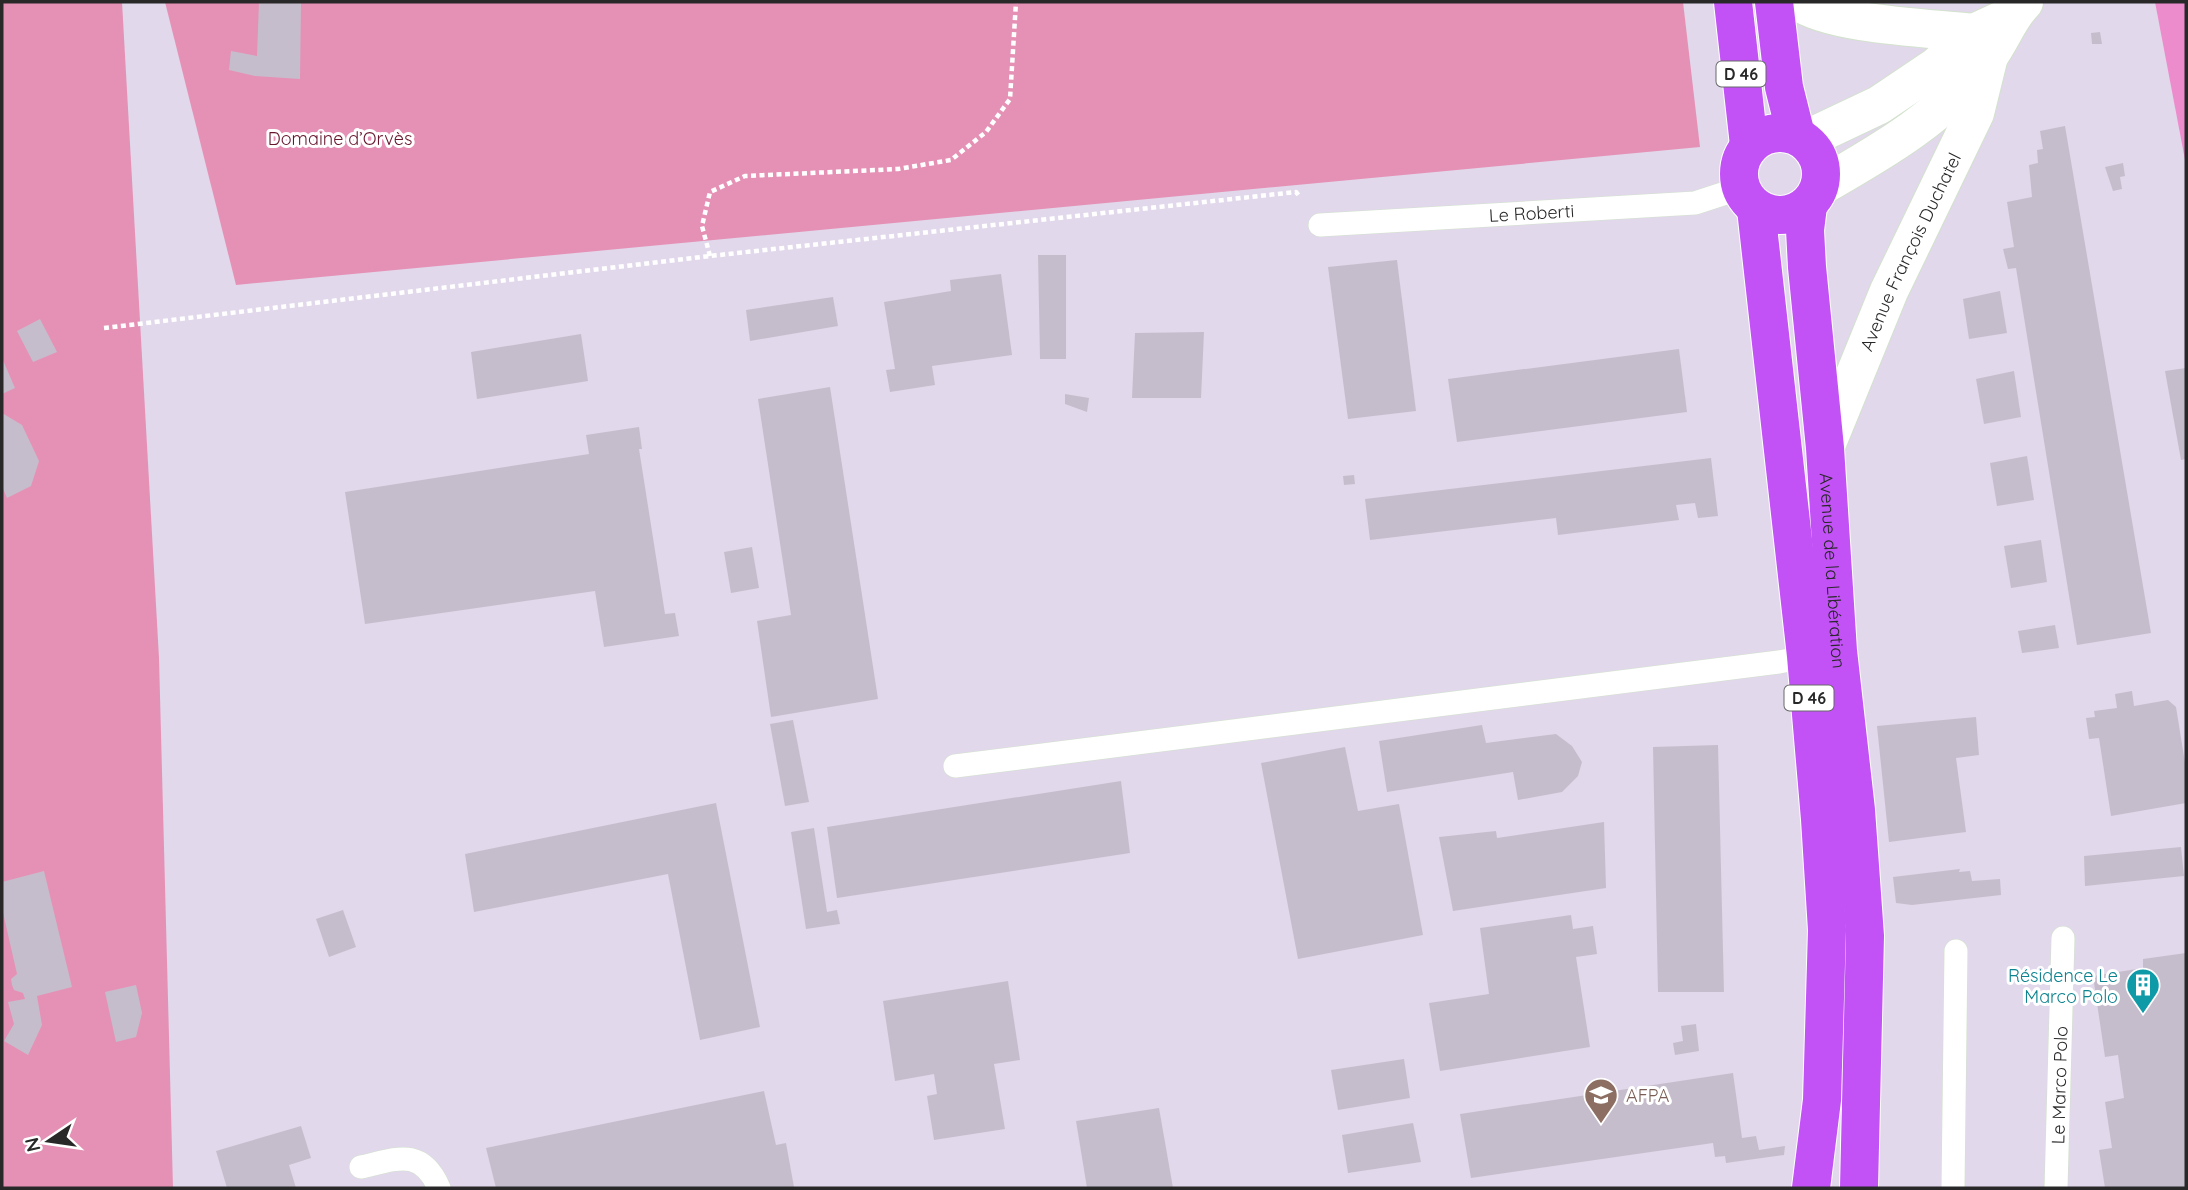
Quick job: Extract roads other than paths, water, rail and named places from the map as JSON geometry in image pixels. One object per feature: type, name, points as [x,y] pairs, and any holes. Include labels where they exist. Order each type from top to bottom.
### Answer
[{"type":"main road","name":"D 46","points":[[1733,2],[1749,145]]},
{"type":"main road","name":"D 46","points":[[1774,2],[1784,87],[1800,138]]},
{"type":"main road","points":[[1779,132],[1800,138],[1814,150],[1820,161],[1822,174],[1814,196],[1791,215],[1773,215],[1748,198],[1738,173],[1742,159],[1749,145],[1763,136],[1779,132]]},
{"type":"main road","name":"Avenue de la Libération","points":[[1811,1188],[1822,1100],[1827,930],[1820,819],[1825,448],[1805,230],[1814,196]]},
{"type":"main road","name":"Avenue de la Libération","points":[[1748,198],[1822,654],[1856,810],[1865,936],[1860,1188]]},
{"type":"street","points":[[1799,2],[1840,17],[1982,45]]},
{"type":"street","name":"Avenue François Duchatel","points":[[1814,196],[1915,130],[1940,109],[1982,45],[2018,9]]},
{"type":"street","name":"Avenue François Duchatel","points":[[1800,138],[1879,105],[1937,66],[1982,45]]},
{"type":"street","name":"Avenue François Duchatel","points":[[1825,448],[1889,292],[1975,113],[1982,45]]},
{"type":"lane","name":"Le Roberti","points":[[1320,225],[1748,198]]},
{"type":"lane","points":[[955,766],[1779,662],[1822,654]]},
{"type":"lane","name":"Le Marco Polo","points":[[2056,1188],[2063,939]]},
{"type":"lane","points":[[1953,1188],[1956,951]]},
{"type":"lane","points":[[362,1167],[405,1157],[431,1170],[439,1188]]},
{"type":"place","name":"Résidence Le Marco Polo","points":[[2143,1015]]},
{"type":"place","name":"AFPA","points":[[1601,1125]]},
{"type":"park label","name":"Domaine d’Orvès","points":[[340,138]]}]
